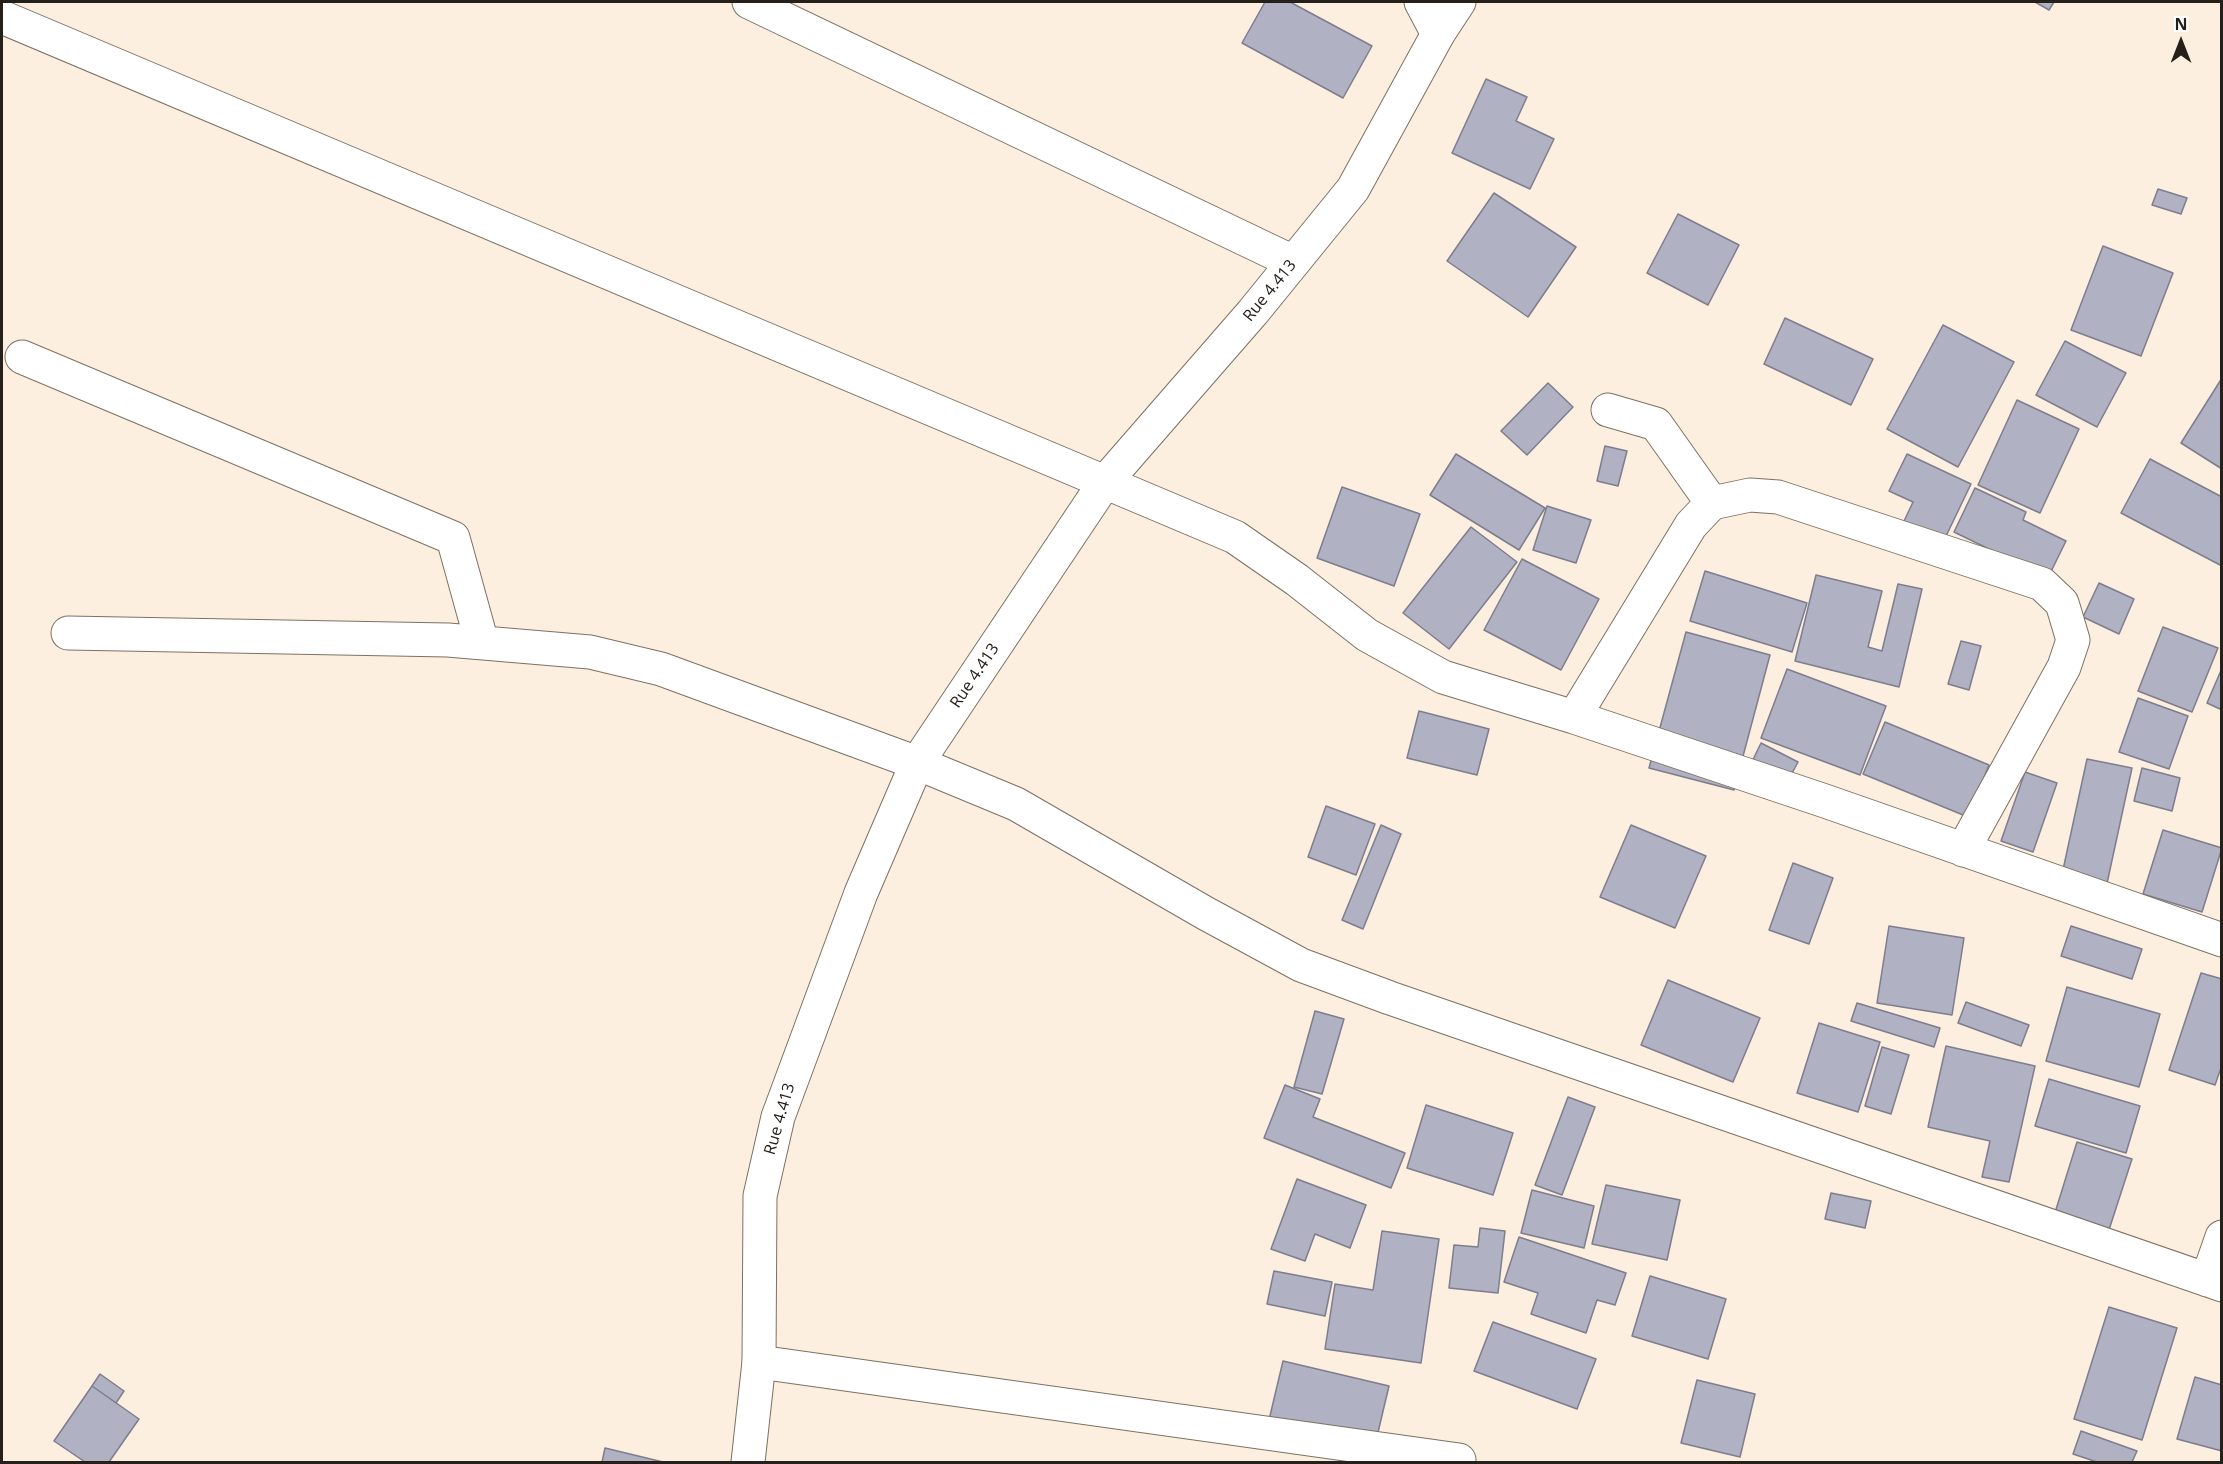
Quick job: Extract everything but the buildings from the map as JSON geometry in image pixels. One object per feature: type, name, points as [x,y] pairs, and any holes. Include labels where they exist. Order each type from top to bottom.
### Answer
[{"type":"street","points":[[749,2],[1293,262]]},
{"type":"street","points":[[1421,2],[1438,34]]},
{"type":"street","name":"Rue 4.413","points":[[748,1462],[759,1362],[760,1196],[778,1117],[861,893],[917,764],[1105,482],[1253,312],[1353,189],[1438,34],[1459,2]]},
{"type":"street","points":[[6,12],[1235,537],[1297,580],[1367,635],[1443,677],[1574,717],[2222,940]]},
{"type":"street","points":[[22,357],[453,538],[482,643]]},
{"type":"street","points":[[1608,410],[1656,424],[1712,503]]},
{"type":"street","points":[[1574,717],[1691,525],[1712,503],[1750,495],[1778,497],[2042,584],[2062,603],[2073,640],[2064,667],[1964,850]]},
{"type":"street","points":[[68,633],[436,639],[590,652],[661,669],[917,764],[1016,804],[1205,913],[1301,965],[1390,998],[2214,1283],[2222,1237]]},
{"type":"street","points":[[759,1362],[1459,1460]]}]
